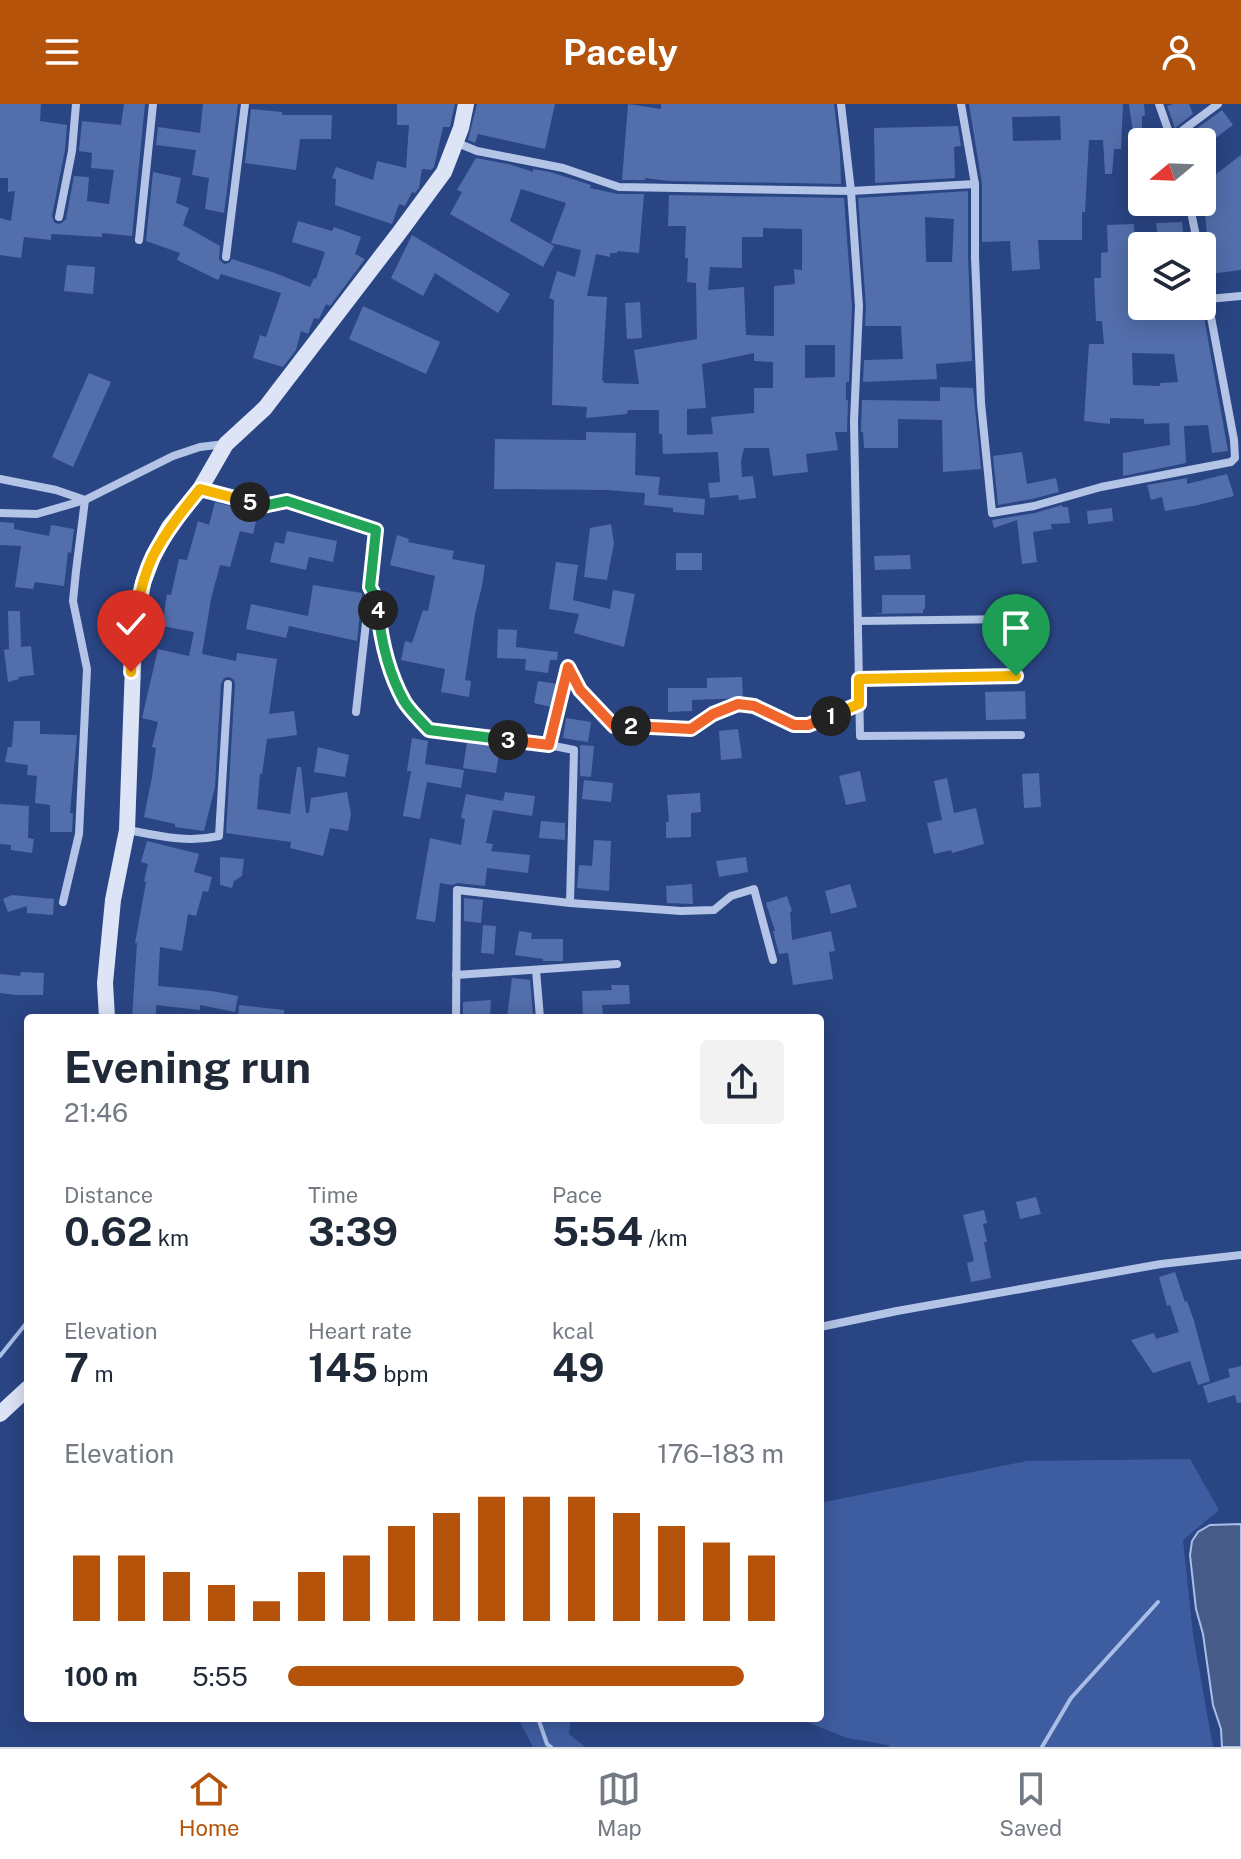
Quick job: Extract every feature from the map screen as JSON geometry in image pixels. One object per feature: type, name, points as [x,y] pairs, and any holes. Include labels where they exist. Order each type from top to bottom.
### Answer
[{"type":"street","points":[[59,217],[72,151],[76,104]]},
{"type":"street","points":[[139,240],[153,104]]},
{"type":"street","points":[[226,257],[245,104]]},
{"type":"street","points":[[107,1014],[105,983],[113,900],[127,830],[134,638],[143,583],[153,557],[169,527],[200,489],[226,444],[265,408],[444,172],[461,128],[466,104]]},
{"type":"street","points":[[841,104],[859,306],[854,421],[860,736],[1021,735]]},
{"type":"street","points":[[961,104],[975,184],[981,403],[992,513],[1034,506],[1101,487],[1231,462],[1235,458],[1234,440],[1212,320]]},
{"type":"street","points":[[1159,104],[1167,128]]},
{"type":"street","points":[[1188,128],[1218,104]]},
{"type":"street","points":[[455,142],[477,151],[563,168],[619,187],[851,191],[975,184]]},
{"type":"street","points":[[1216,298],[1241,296]]},
{"type":"street","points":[[0,513],[37,514],[85,500],[173,456],[200,447],[226,444]]},
{"type":"street","points":[[0,479],[56,490],[85,500]]},
{"type":"street","points":[[200,489],[263,506],[287,501],[376,530],[356,712]]},
{"type":"street","points":[[63,902],[79,834],[87,669],[73,601],[85,500]]},
{"type":"street","points":[[370,587],[377,600],[380,630],[391,669],[404,702],[429,730],[574,750],[570,903]]},
{"type":"street","points":[[858,621],[1014,619],[1016,676],[859,679]]},
{"type":"street","points":[[549,745],[568,667],[580,690],[614,726],[691,729],[713,714],[738,704],[754,706],[794,725],[808,725],[859,704]]},
{"type":"street","points":[[127,830],[173,839],[201,840],[219,836],[228,684]]},
{"type":"street","points":[[456,1014],[457,890],[681,911],[714,910],[731,896],[754,889],[773,960]]},
{"type":"street","points":[[456,975],[617,964]]},
{"type":"street","points":[[536,970],[540,1014]]},
{"type":"street","points":[[824,1326],[1161,1264],[1241,1255]]},
{"type":"street","points":[[0,1414],[24,1392]]},
{"type":"shaded area","points":[[1190,1459],[1219,1510],[1183,1540],[1193,1635],[1213,1747],[889,1747],[847,1738],[807,1722],[824,1722],[824,1502],[1027,1461]]},
{"type":"shaded area","points":[[1241,1524],[1241,1747],[1222,1747],[1196,1609],[1190,1555],[1192,1541],[1198,1532],[1210,1525]]},
{"type":"shaded area","points":[[520,1722],[570,1722],[569,1734],[585,1747],[533,1747]]},
{"type":"building","points":[[0,104],[41,104],[40,121],[67,125],[52,216],[58,224],[66,219],[74,176],[89,177],[87,201],[109,204],[114,170],[91,168],[92,153],[79,151],[82,121],[121,125],[124,104],[145,104],[132,236],[102,233],[102,237],[51,234],[51,240],[24,237],[21,258],[0,255],[0,218],[11,221],[15,191],[8,192],[8,178],[0,178]]},
{"type":"building","points":[[203,104],[238,104],[224,213],[205,209],[209,178],[192,175],[196,150],[156,145],[158,127],[200,133]]},
{"type":"building","points":[[397,104],[455,104],[450,127],[443,127],[434,167],[431,170],[422,169],[419,188],[412,192],[405,206],[399,204],[392,224],[335,205],[336,179],[332,178],[336,167],[373,180],[377,161],[406,168],[409,125],[397,125]]},
{"type":"building","points":[[477,104],[555,104],[545,149],[478,134],[475,143],[468,140]]},
{"type":"building","points":[[628,104],[661,109],[661,104],[834,104],[841,184],[645,178],[622,180]]},
{"type":"building","points":[[969,104],[1123,104],[1121,149],[1114,149],[1112,174],[1105,174],[1103,140],[1089,140],[1082,240],[1038,240],[1040,269],[1012,271],[1010,241],[982,242],[982,184]],"holes":[[[1060,116],[1061,140],[1013,141],[1012,117]]]},
{"type":"building","points":[[1129,104],[1144,104],[1142,128],[1132,128]]},
{"type":"building","points":[[1189,104],[1193,114],[1175,128],[1167,106]]},
{"type":"building","points":[[251,109],[282,112],[282,115],[332,115],[331,139],[300,139],[296,170],[245,163]]},
{"type":"building","points":[[1222,110],[1233,125],[1216,138],[1216,128],[1198,128]]},
{"type":"building","points":[[958,126],[961,146],[954,147],[955,178],[875,183],[874,128]]},
{"type":"building","points":[[1241,155],[1241,270],[1216,273],[1216,232],[1207,232],[1205,216],[1216,216],[1216,174]]},
{"type":"building","points":[[476,158],[533,172],[533,169],[550,172],[591,185],[590,188],[618,194],[644,194],[639,253],[617,251],[610,253],[610,257],[596,254],[587,296],[607,297],[602,381],[639,384],[634,350],[697,339],[696,283],[687,282],[686,226],[668,226],[669,195],[844,198],[852,306],[849,382],[846,382],[847,432],[835,432],[838,450],[806,454],[808,472],[773,476],[769,448],[744,448],[742,477],[753,476],[756,498],[739,500],[738,495],[710,498],[708,483],[720,482],[718,452],[663,454],[659,410],[628,410],[627,414],[586,418],[587,407],[552,405],[554,300],[549,298],[557,271],[575,277],[581,250],[551,243],[566,203],[521,189],[510,221],[554,246],[543,267],[450,214],[462,192],[457,190]],"holes":[[[763,228],[802,229],[802,270],[794,269],[795,284],[774,286],[774,336],[746,335],[744,287],[708,290],[710,267],[742,268],[742,237],[763,237]],[[805,345],[835,345],[835,377],[805,378]],[[754,353],[754,361],[773,362],[773,388],[754,388],[754,413],[711,417],[713,434],[687,435],[687,409],[706,408],[702,364]]]},
{"type":"building","points":[[153,172],[181,178],[176,203],[189,208],[183,225],[220,246],[219,259],[224,264],[232,259],[310,287],[325,252],[292,242],[298,221],[332,231],[334,227],[361,237],[355,254],[365,259],[330,306],[326,304],[319,319],[314,318],[308,334],[301,331],[296,350],[283,367],[253,358],[260,335],[266,337],[281,293],[221,274],[218,280],[177,260],[180,253],[146,241]]},
{"type":"building","points":[[968,191],[972,361],[936,364],[937,379],[863,382],[864,360],[903,359],[901,326],[865,326],[858,198]],"holes":[[[925,217],[954,219],[952,262],[926,262]]]},
{"type":"building","points":[[1182,222],[1183,232],[1157,232],[1156,223]]},
{"type":"building","points":[[1134,224],[1134,232],[1128,232],[1128,320],[1205,320],[1228,451],[1212,453],[1208,425],[1184,426],[1186,463],[1123,476],[1123,453],[1170,445],[1169,423],[1144,424],[1144,419],[1110,418],[1110,424],[1084,421],[1089,344],[1104,344],[1102,321],[1096,321],[1094,278],[1101,278],[1101,253],[1108,252],[1107,225]],"holes":[[[1132,353],[1174,354],[1178,382],[1160,383],[1160,386],[1133,385]]]},
{"type":"building","points":[[412,235],[510,294],[498,313],[435,273],[423,296],[391,278]]},
{"type":"building","points":[[67,265],[95,267],[93,294],[64,291]]},
{"type":"building","points":[[640,302],[642,338],[627,339],[625,303]]},
{"type":"building","points":[[363,306],[440,342],[426,374],[349,339]]},
{"type":"building","points":[[89,373],[111,382],[73,467],[52,457]]},
{"type":"building","points":[[940,387],[973,388],[981,469],[943,472],[942,420],[898,419],[898,448],[864,448],[862,400],[940,401]]},
{"type":"building","points":[[586,432],[636,433],[635,475],[660,477],[658,495],[705,499],[704,515],[644,505],[645,493],[494,489],[495,439],[586,440]]},
{"type":"building","points":[[1022,452],[1027,484],[1056,478],[1059,492],[998,505],[993,456]]},
{"type":"building","points":[[1227,474],[1234,496],[1165,511],[1162,497],[1151,500],[1147,485],[1187,478],[1187,484]]},
{"type":"building","points":[[215,502],[258,513],[253,534],[240,531],[230,567],[220,565],[202,654],[236,661],[237,653],[277,659],[269,714],[294,711],[297,735],[267,739],[257,809],[290,814],[297,767],[301,767],[306,813],[309,813],[311,798],[347,792],[351,814],[348,831],[330,828],[323,856],[290,848],[291,842],[226,833],[235,684],[229,677],[224,678],[221,684],[215,787],[204,831],[175,827],[175,824],[144,817],[158,722],[142,718],[158,649],[189,656],[194,632],[162,626],[167,594],[171,595],[179,559],[187,560],[198,521],[209,525]]},
{"type":"building","points":[[1062,505],[1068,507],[1070,523],[1051,524],[1052,529],[1033,532],[1037,562],[1022,564],[1017,520],[994,528],[992,520]]},
{"type":"building","points":[[1112,508],[1113,521],[1088,524],[1087,511]]},
{"type":"building","points":[[0,522],[14,523],[14,529],[49,536],[51,525],[74,529],[64,586],[35,582],[33,589],[15,587],[21,546],[0,545]]},
{"type":"building","points":[[611,524],[614,543],[607,580],[584,577],[590,528]]},
{"type":"building","points":[[287,531],[337,541],[333,562],[309,557],[306,570],[270,562],[275,542],[284,544]]},
{"type":"building","points":[[397,535],[409,539],[408,542],[454,551],[452,559],[485,565],[465,680],[471,681],[469,697],[441,692],[445,669],[401,660],[405,641],[412,643],[423,610],[428,611],[435,576],[390,565]]},
{"type":"building","points":[[676,553],[702,553],[702,570],[676,570]]},
{"type":"building","points":[[910,555],[911,569],[875,570],[874,556]]},
{"type":"building","points":[[556,562],[578,565],[573,600],[610,609],[613,590],[635,594],[624,647],[574,633],[579,614],[549,609]]},
{"type":"building","points":[[313,585],[362,593],[357,641],[289,626],[286,638],[246,629],[251,604],[308,616]]},
{"type":"building","points":[[882,595],[925,595],[925,609],[923,613],[872,614],[882,613]]},
{"type":"building","points":[[8,611],[20,611],[21,647],[31,646],[34,675],[8,682],[4,650],[9,649]]},
{"type":"building","points":[[498,629],[517,630],[516,647],[558,652],[557,660],[550,660],[548,673],[525,670],[526,659],[497,658]]},
{"type":"building","points":[[742,677],[743,698],[692,700],[692,711],[668,712],[668,688],[707,688],[707,678]]},
{"type":"building","points":[[538,681],[557,684],[551,707],[534,703]]},
{"type":"building","points":[[1025,691],[1026,719],[986,720],[985,692]]},
{"type":"building","points":[[566,718],[591,722],[588,742],[563,738]]},
{"type":"building","points":[[14,721],[40,721],[40,734],[77,735],[70,813],[73,813],[72,832],[50,832],[50,805],[35,803],[37,776],[27,775],[28,765],[5,762],[8,747],[12,747]]},
{"type":"building","points":[[738,729],[742,758],[721,760],[719,731]]},
{"type":"building","points":[[412,738],[428,741],[425,764],[464,770],[461,788],[427,782],[420,819],[403,816],[411,771],[407,771]]},
{"type":"building","points":[[467,742],[500,746],[496,773],[463,768]]},
{"type":"building","points":[[580,745],[594,746],[591,777],[580,776]]},
{"type":"building","points":[[318,747],[349,755],[345,777],[314,772]]},
{"type":"building","points":[[860,771],[866,801],[846,805],[839,776]]},
{"type":"building","points":[[1039,773],[1041,807],[1024,808],[1022,774]]},
{"type":"building","points":[[947,778],[954,813],[976,808],[984,844],[952,853],[951,850],[934,854],[927,823],[942,820],[934,781]]},
{"type":"building","points":[[584,780],[613,783],[611,802],[582,799]]},
{"type":"building","points":[[505,792],[535,796],[532,816],[493,810],[486,843],[493,844],[491,851],[530,855],[528,873],[487,868],[485,886],[440,883],[435,922],[416,919],[430,838],[461,845],[465,819],[461,818],[466,794],[503,801]]},
{"type":"building","points":[[700,793],[701,812],[691,813],[691,837],[666,838],[666,822],[669,822],[667,795]]},
{"type":"building","points":[[0,804],[29,806],[28,838],[34,839],[32,853],[11,850],[11,845],[0,844]]},
{"type":"building","points":[[541,821],[565,823],[565,840],[539,838]]},
{"type":"building","points":[[594,840],[611,841],[609,891],[577,888],[579,865],[592,866]]},
{"type":"building","points":[[147,841],[199,854],[194,872],[212,877],[208,892],[203,891],[196,916],[188,914],[182,951],[160,947],[158,986],[238,996],[235,1012],[200,1005],[200,1010],[156,1005],[156,1014],[132,1014],[135,943],[148,864],[141,862]]},
{"type":"building","points":[[220,857],[244,859],[242,876],[234,881],[232,888],[220,885]]},
{"type":"building","points":[[746,857],[748,872],[719,877],[716,861]]},
{"type":"building","points":[[692,884],[693,904],[667,903],[666,886]]},
{"type":"building","points":[[850,884],[857,907],[831,914],[825,891]]},
{"type":"building","points":[[12,895],[54,899],[53,915],[27,913],[27,906],[8,912],[3,899]]},
{"type":"building","points":[[787,896],[792,911],[792,940],[831,931],[835,951],[829,952],[833,979],[793,985],[788,953],[779,954],[766,903]]},
{"type":"building","points":[[464,898],[483,900],[481,923],[464,921]]},
{"type":"building","points":[[483,925],[496,926],[494,954],[481,953]]},
{"type":"building","points":[[519,931],[532,933],[531,939],[563,939],[563,961],[543,961],[515,955]]},
{"type":"building","points":[[21,972],[44,973],[43,995],[0,993],[0,974],[20,976]]},
{"type":"building","points":[[512,978],[530,980],[533,1014],[508,1014]]},
{"type":"building","points":[[611,985],[629,985],[630,1004],[602,1005],[603,1014],[583,1014],[582,991],[612,990]]},
{"type":"building","points":[[491,1000],[490,1014],[463,1014],[463,1002]]},
{"type":"building","points":[[239,1005],[284,1010],[284,1014],[238,1014]]},
{"type":"building","points":[[1036,1197],[1041,1214],[1020,1219],[1016,1202]]},
{"type":"building","points":[[984,1210],[987,1242],[984,1242],[991,1278],[971,1282],[967,1263],[974,1261],[963,1215]]},
{"type":"building","points":[[1175,1272],[1194,1321],[1210,1381],[1198,1385],[1190,1361],[1153,1373],[1131,1340],[1154,1333],[1156,1339],[1179,1332],[1159,1277]]},
{"type":"building","points":[[1241,1366],[1241,1403],[1237,1403],[1235,1395],[1208,1403],[1203,1386],[1230,1377],[1228,1369]]},
{"type":"waterway","points":[[0,1356],[24,1326]]},
{"type":"waterway","points":[[1042,1747],[1071,1698],[1158,1602]]},
{"type":"waterway","points":[[539,1722],[551,1747]]},
{"type":"route","points":[[131,672],[143,583],[169,527],[200,489],[263,506],[287,501],[376,530],[370,587],[377,600],[380,630],[404,702],[429,730],[549,745],[568,667],[580,690],[614,726],[691,729],[713,714],[738,704],[754,706],[794,725],[808,725],[859,704],[859,679],[1016,676]]}]
